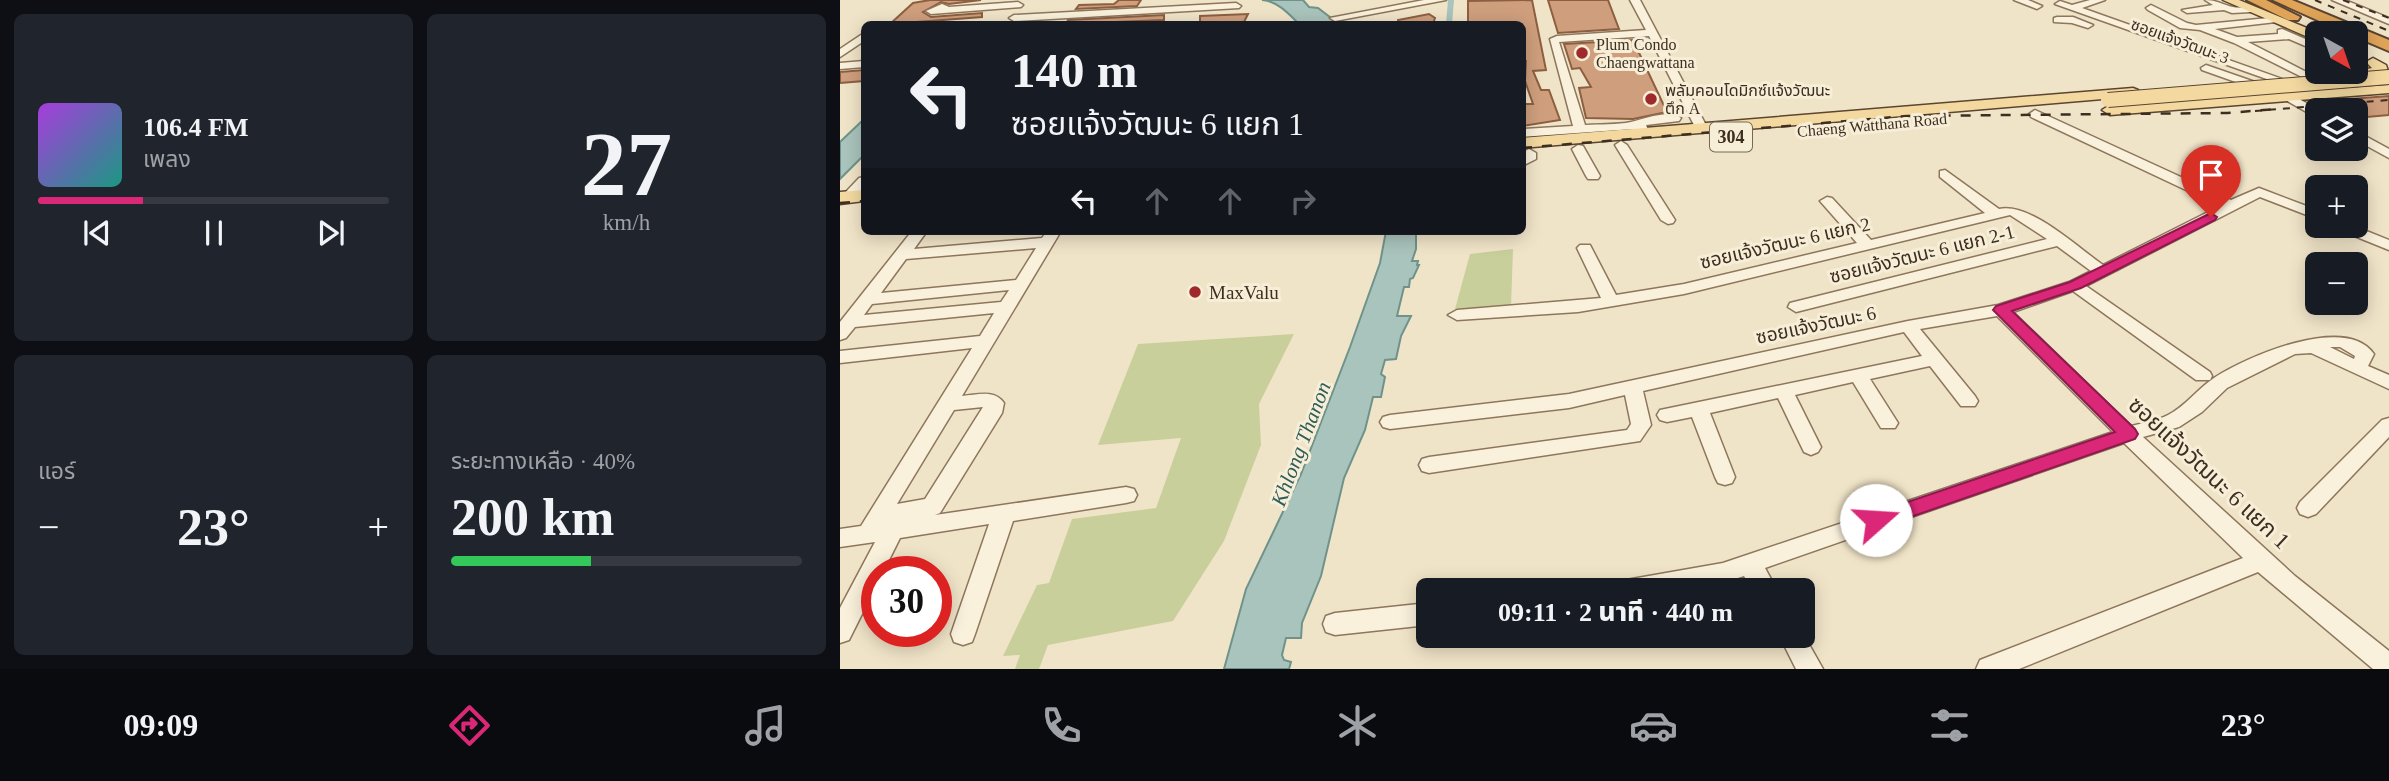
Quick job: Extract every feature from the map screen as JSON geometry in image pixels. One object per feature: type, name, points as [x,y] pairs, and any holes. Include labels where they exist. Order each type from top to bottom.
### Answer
[{"type":"highway","points":[[2270,0],[2318,21]]},
{"type":"highway","points":[[2280,0],[2321,21]]},
{"type":"highway","points":[[2280,0],[2376,57]]},
{"type":"highway","points":[[2244,5],[2305,25]]},
{"type":"highway","points":[[2244,5],[2305,24]]},
{"type":"main road","points":[[2244,5],[2305,32]]},
{"type":"main road","points":[[2376,57],[2389,69]]},
{"type":"main road","points":[[2376,57],[2387,84]]},
{"type":"main road","name":"Chaeng Watthana Road","points":[[1526,153],[2011,109],[2251,84],[2284,89],[2305,82]]},
{"type":"main road","name":"Chaeng Watthana Road","points":[[2011,109],[2035,114],[2284,89],[2387,84]]},
{"type":"main road","name":"Chaeng Watthana Road","points":[[1526,153],[1642,130],[1702,129],[2387,84]]},
{"type":"street","points":[[1335,18],[1441,0]]},
{"type":"street","points":[[1635,0],[1702,129]]},
{"type":"street","points":[[2019,0],[2037,6]]},
{"type":"street","points":[[2073,8],[2100,0]]},
{"type":"street","points":[[2210,0],[2244,5],[2305,42]]},
{"type":"street","points":[[2337,0],[2389,19]]},
{"type":"street","points":[[2346,0],[2389,19]]},
{"type":"street","points":[[946,9],[1019,3],[1011,21],[1234,3]]},
{"type":"street","points":[[2060,4],[2284,89],[2305,105]]},
{"type":"street","points":[[2187,10],[2244,5]]},
{"type":"street","points":[[2203,27],[2244,5]]},
{"type":"street","points":[[1168,9],[1179,21]]},
{"type":"street","points":[[2371,10],[2389,9]]},
{"type":"street","points":[[2147,12],[2161,14],[2184,26],[2203,27],[2236,40],[2305,74]]},
{"type":"street","name":"ซอยแจ้งวัฒนะ 3","points":[[2057,20],[2079,22],[2251,84]]},
{"type":"street","points":[[1580,129],[1555,40],[1652,33]]},
{"type":"street","points":[[2236,40],[2291,36]]},
{"type":"street","points":[[840,54],[861,38]]},
{"type":"street","points":[[2272,57],[2305,55]]},
{"type":"street","points":[[840,66],[861,64]]},
{"type":"street","points":[[2035,114],[2232,206]]},
{"type":"street","points":[[1642,130],[1639,123],[1644,121],[1675,118]]},
{"type":"street","points":[[1526,133],[1636,125],[1642,130]]},
{"type":"street","points":[[2368,142],[2389,154]]},
{"type":"street","points":[[1621,145],[1668,220]]},
{"type":"street","points":[[1578,149],[1593,176]]},
{"type":"street","points":[[1945,174],[1996,214]]},
{"type":"street","points":[[851,204],[861,186]]},
{"type":"street","name":"ซอยแจ้งวัฒนะ 6","points":[[1390,422],[1569,401],[1908,326],[2001,310],[2075,285],[2259,192],[2305,210]]},
{"type":"street","points":[[1827,201],[1867,245]]},
{"type":"street","name":"ซอยแจ้งวัฒนะ 6 แยก 2","points":[[1457,314],[1516,313],[1611,302],[1684,289],[2010,211],[2018,212],[2103,272]]},
{"type":"street","points":[[845,328],[917,235]]},
{"type":"street","points":[[901,255],[1051,236]]},
{"type":"street","points":[[840,632],[880,526],[1051,236]]},
{"type":"street","points":[[2368,237],[2389,245]]},
{"type":"street","name":"ซอยแจ้งวัฒนะ 6 แยก 2-1","points":[[1796,307],[2059,241]]},
{"type":"street","points":[[1585,248],[1611,302]]},
{"type":"street","points":[[869,299],[1022,284]]},
{"type":"street","points":[[2075,285],[2203,376]]},
{"type":"street","points":[[845,328],[1008,307]]},
{"type":"street","name":"ซอยแจ้งวัฒนะ 6 แยก 1","points":[[2001,310],[2261,561],[2389,666]]},
{"type":"street","points":[[1908,326],[1968,401]]},
{"type":"street","points":[[840,357],[987,341]]},
{"type":"street","points":[[1694,578],[1723,573],[2129,434],[2172,422],[2195,407],[2220,383],[2292,348],[2314,347],[2389,383]]},
{"type":"street","points":[[1667,415],[1934,359]]},
{"type":"street","points":[[1858,375],[1888,424]]},
{"type":"street","points":[[1429,466],[1633,436],[1641,425],[1632,386]]},
{"type":"street","points":[[1784,391],[1811,447]]},
{"type":"street","points":[[840,538],[932,507],[992,413],[994,402],[990,400],[950,404]]},
{"type":"street","points":[[1699,408],[1725,477]]},
{"type":"street","points":[[2308,508],[2389,425]]},
{"type":"street","points":[[880,526],[1004,514],[1126,495]]},
{"type":"street","points":[[963,634],[1004,514]]},
{"type":"street","points":[[1989,669],[2261,561]]},
{"type":"street","points":[[1750,564],[1758,578]]},
{"type":"street","points":[[1335,625],[1416,615]]},
{"type":"street","points":[[1798,648],[1810,669]]},
{"type":"green space","points":[[1513,249],[1511,307],[1455,309],[1470,254]]},
{"type":"green space","points":[[1294,334],[1259,404],[1261,445],[1224,541],[1173,621],[1048,645],[1039,669],[1015,669],[1020,655],[1003,656],[1037,585],[1049,583],[1072,519],[1156,508],[1181,438],[1098,445],[1138,344]]},
{"type":"water","points":[[1262,0],[1303,0],[1309,7],[1318,8],[1335,21],[1296,21],[1277,5]]},
{"type":"water","points":[[861,122],[861,158],[840,179],[840,142]]},
{"type":"water","points":[[1385,235],[1416,235],[1416,249],[1412,261],[1418,261],[1419,265],[1410,279],[1409,287],[1404,287],[1397,316],[1411,316],[1401,336],[1396,359],[1385,360],[1381,374],[1385,377],[1381,397],[1373,397],[1365,430],[1344,478],[1321,576],[1302,623],[1301,638],[1286,638],[1282,655],[1284,660],[1291,662],[1289,669],[1224,669],[1246,589],[1301,474],[1380,263]]},
{"type":"building","points":[[930,0],[981,0],[949,4],[941,2],[923,12],[931,17],[982,13],[982,17],[893,21],[913,3]]},
{"type":"building","points":[[1119,0],[1141,0],[1137,6],[1076,9],[1079,5],[1114,4]]},
{"type":"building","points":[[1532,0],[1546,70],[1533,71],[1541,90],[1549,90],[1560,120],[1526,125],[1526,104],[1533,104],[1526,84],[1526,21],[1468,21],[1468,1]]},
{"type":"building","points":[[1548,0],[1608,0],[1619,29],[1558,33]]},
{"type":"building","points":[[1248,14],[1244,21],[1200,21],[1200,16]]},
{"type":"building","points":[[1429,14],[1435,18],[1434,21],[1398,20]]},
{"type":"building","points":[[1164,15],[1164,20],[1068,20]]},
{"type":"building","points":[[1633,40],[1667,112],[1633,119],[1586,118],[1579,88],[1591,87],[1580,68],[1572,69],[1564,44]]},
{"type":"building","points":[[861,70],[861,81],[840,83],[840,72]]},
{"type":"building","points":[[2389,96],[2389,115],[2368,117],[2368,98],[2363,98]]},
{"type":"waterway","points":[[1449,21],[1451,0]]},
{"type":"railway","points":[[2315,0],[2389,31]]},
{"type":"railway","points":[[2343,0],[2389,18]]},
{"type":"railway","points":[[2255,111],[2389,100]]},
{"type":"railway","points":[[1526,148],[1907,116],[2227,113],[2277,109]]},
{"type":"railway","points":[[840,203],[861,201]]},
{"type":"place","name":"Plum Condo Chaengwattana","points":[[1582,53]]},
{"type":"place","name":"พลัมคอนโดมิกซ์แจ้งวัฒนะ ตึก A","points":[[1651,99]]},
{"type":"place","name":"MaxValu","points":[[1195,292]]},
{"type":"route","points":[[1876,520],[2129,434],[2001,310],[2075,285],[2211,217]]},
{"type":"water label","name":"Khlong Thanon","points":[[1301,444]]}]
